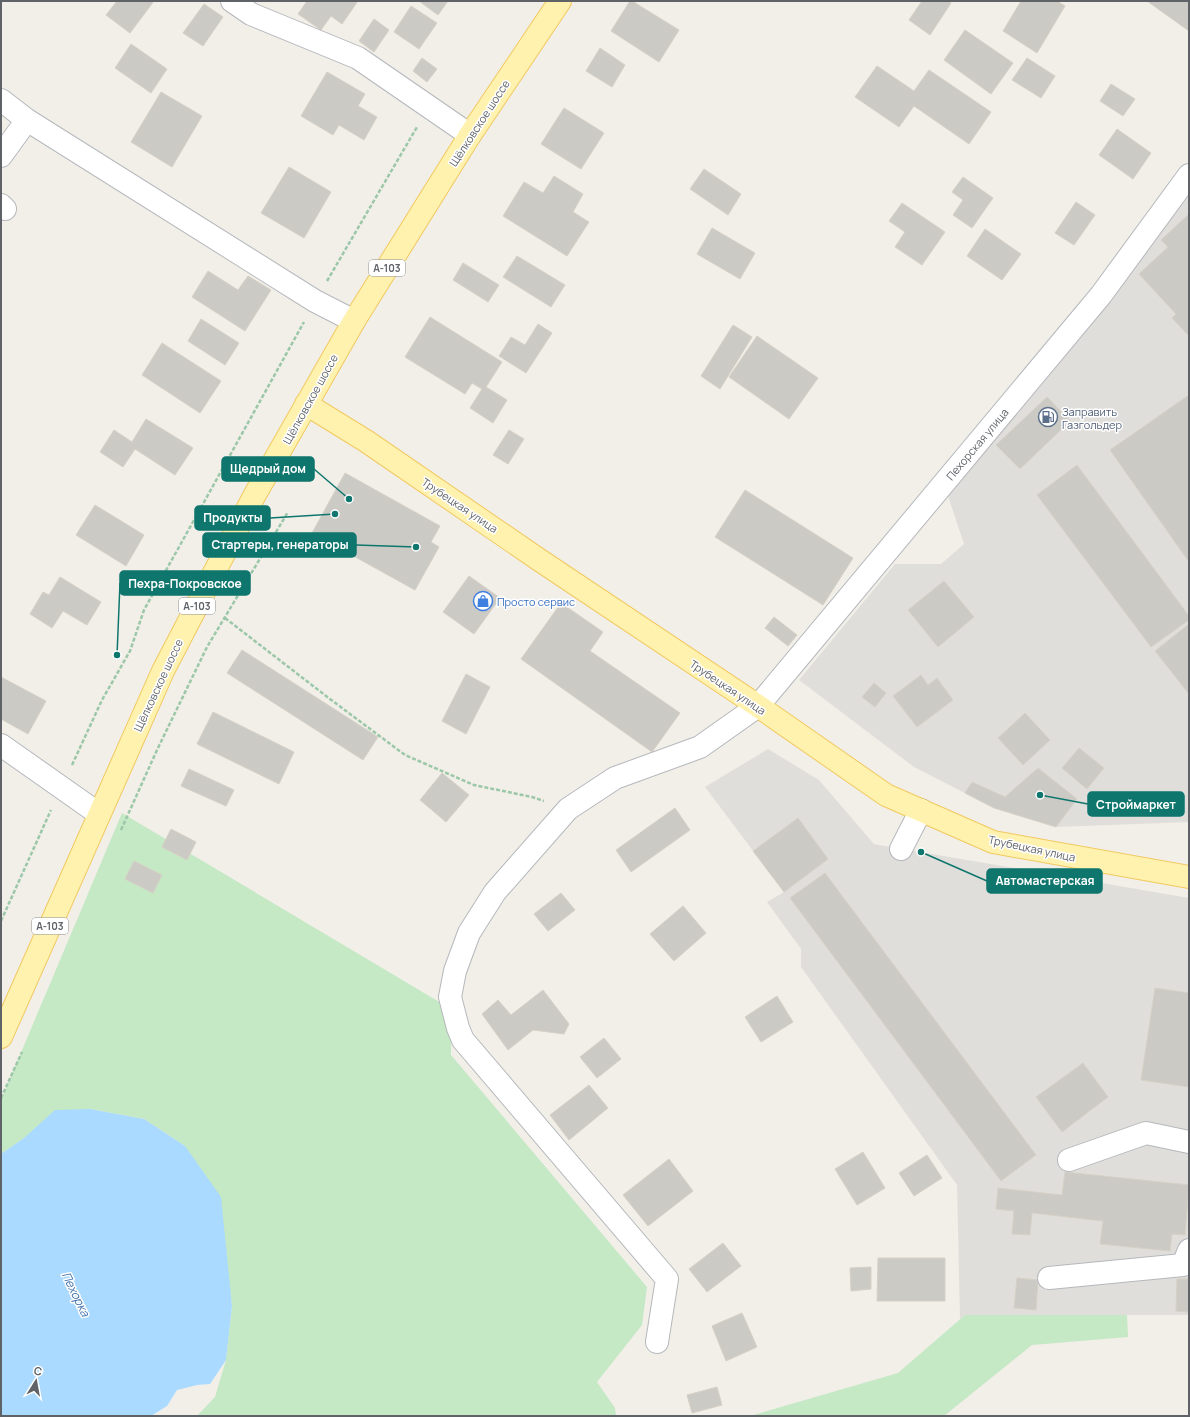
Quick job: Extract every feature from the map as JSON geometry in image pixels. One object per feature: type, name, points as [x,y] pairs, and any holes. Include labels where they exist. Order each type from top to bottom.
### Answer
[{"type":"main road","name":"Щёлковское шоссе","points":[[1,1038],[163,671],[182,632],[254,498],[354,321],[470,135],[560,1]]},
{"type":"main road","name":"Трубецкая улица","points":[[306,404],[366,441],[758,706],[886,795],[993,842],[1189,877]]},
{"type":"street","points":[[232,1],[251,14],[358,58],[470,135]]},
{"type":"street","points":[[1,100],[27,120],[315,301],[354,321]]},
{"type":"street","points":[[1,156],[27,120]]},
{"type":"street","name":"Пехорская улица","points":[[657,1342],[667,1279],[463,1040],[458,1028],[450,997],[455,971],[469,933],[495,892],[568,810],[615,778],[700,747],[758,706],[1101,295],[1189,175]]},
{"type":"street","points":[[1,745],[99,814]]},
{"type":"street","points":[[901,849],[920,810]]},
{"type":"street","points":[[1069,1160],[1146,1133],[1189,1142]]},
{"type":"street","points":[[1049,1278],[1183,1265],[1189,1250]]},
{"type":"path","points":[[144,610],[315,301],[429,106]]},
{"type":"path","points":[[118,837],[200,660],[288,512]]},
{"type":"path","points":[[225,618],[405,755],[474,785],[532,796],[568,810]]},
{"type":"path","points":[[1,1098],[24,1047]]},
{"type":"shaded area","points":[[1189,196],[1189,822],[1056,827],[994,808],[914,767],[799,680],[895,564],[941,564],[964,544],[948,496],[1098,314]]},
{"type":"shaded area","points":[[768,749],[819,780],[874,844],[1189,898],[1189,1315],[965,1315],[960,1319],[957,1185],[801,967],[801,949],[767,902],[784,892],[705,787]]},
{"type":"green space","points":[[122,813],[451,1009],[451,1055],[647,1287],[642,1325],[597,1382],[615,1408],[616,1416],[197,1416],[215,1397],[226,1360],[232,1306],[227,1266],[185,1146],[144,1119],[90,1109],[24,1138],[1,1154],[1,1100]]},
{"type":"green space","points":[[965,1315],[1127,1315],[1128,1337],[1032,1345],[944,1416],[750,1416],[898,1373]]},
{"type":"water","name":"Пехорка","points":[[90,1109],[144,1119],[185,1146],[221,1197],[232,1306],[226,1360],[210,1384],[197,1385],[177,1390],[167,1406],[151,1416],[1,1416],[1,1154],[24,1138],[55,1110]]},
{"type":"building","points":[[117,1],[154,1],[130,33],[106,15]]},
{"type":"building","points":[[307,1],[358,1],[342,24],[331,16],[321,30],[298,14]]},
{"type":"building","points":[[419,1],[448,1],[438,15]]},
{"type":"building","points":[[630,1],[679,30],[659,62],[611,31]]},
{"type":"building","points":[[922,1],[948,1],[951,3],[930,35],[909,20]]},
{"type":"building","points":[[1021,1],[1057,1],[1065,6],[1037,53],[1003,31]]},
{"type":"building","points":[[1147,1],[1189,1],[1189,31]]},
{"type":"building","points":[[204,4],[223,17],[203,46],[183,33]]},
{"type":"building","points":[[411,6],[437,23],[419,49],[394,32]]},
{"type":"building","points":[[374,19],[389,30],[374,52],[359,41]]},
{"type":"building","points":[[965,30],[1013,63],[991,94],[944,60]]},
{"type":"building","points":[[131,44],[167,69],[151,93],[115,68]]},
{"type":"building","points":[[600,48],[625,65],[612,87],[586,71]]},
{"type":"building","points":[[422,58],[437,69],[427,82],[413,71]]},
{"type":"building","points":[[1027,58],[1055,76],[1041,98],[1012,80]]},
{"type":"building","points":[[877,66],[914,91],[929,70],[991,112],[969,144],[914,106],[899,127],[855,97]]},
{"type":"building","points":[[327,72],[365,94],[358,106],[377,117],[364,140],[339,125],[333,135],[301,116]]},
{"type":"building","points":[[1111,84],[1135,99],[1123,116],[1100,101]]},
{"type":"building","points":[[161,92],[202,116],[172,167],[131,142]]},
{"type":"building","points":[[564,108],[604,133],[581,169],[541,144]]},
{"type":"building","points":[[1117,129],[1151,153],[1133,179],[1099,155]]},
{"type":"building","points":[[289,167],[331,192],[304,238],[261,213]]},
{"type":"building","points":[[704,169],[741,194],[728,215],[690,189]]},
{"type":"building","points":[[554,176],[583,194],[573,212],[589,222],[567,256],[503,216],[524,182],[543,193]]},
{"type":"building","points":[[963,177],[993,198],[972,228],[953,215],[963,200],[952,192]]},
{"type":"building","points":[[1076,202],[1095,215],[1074,245],[1055,233]]},
{"type":"building","points":[[902,203],[945,232],[922,265],[895,247],[905,232],[889,221]]},
{"type":"building","points":[[1189,214],[1189,336],[1172,318],[1176,314],[1139,274],[1168,247],[1161,240]]},
{"type":"building","points":[[712,228],[755,253],[740,279],[697,254]]},
{"type":"building","points":[[985,229],[1021,254],[1002,280],[967,256]]},
{"type":"building","points":[[517,256],[565,285],[551,307],[503,277]]},
{"type":"building","points":[[463,263],[499,285],[488,302],[453,280]]},
{"type":"building","points":[[208,271],[238,290],[248,276],[271,290],[245,331],[192,297]]},
{"type":"building","points":[[430,317],[502,362],[486,387],[507,400],[493,423],[470,408],[482,389],[472,383],[465,394],[405,357]]},
{"type":"building","points":[[201,319],[239,343],[225,365],[188,341]]},
{"type":"building","points":[[538,324],[552,333],[526,373],[499,356],[511,337],[525,345]]},
{"type":"building","points":[[733,325],[752,337],[720,389],[701,376]]},
{"type":"building","points":[[757,336],[818,378],[789,419],[729,377]]},
{"type":"building","points":[[162,343],[221,381],[200,413],[142,375]]},
{"type":"building","points":[[1189,395],[1189,562],[1110,450]]},
{"type":"building","points":[[1047,397],[1070,421],[1020,469],[996,445]]},
{"type":"building","points":[[146,419],[193,448],[175,475],[135,449],[123,467],[100,452],[114,430],[132,442]]},
{"type":"building","points":[[509,430],[524,439],[508,464],[493,455]]},
{"type":"building","points":[[1077,465],[1189,616],[1189,620],[1151,647],[1037,495]]},
{"type":"building","points":[[345,473],[440,526],[431,542],[439,547],[415,590],[312,533]]},
{"type":"building","points":[[745,490],[853,558],[823,605],[715,537]]},
{"type":"building","points":[[95,505],[144,535],[126,566],[76,535]]},
{"type":"building","points":[[469,576],[500,598],[474,634],[443,612]]},
{"type":"building","points":[[60,577],[101,602],[87,625],[63,611],[52,628],[30,614],[43,592],[49,595]]},
{"type":"building","points":[[944,581],[974,617],[938,647],[908,610]]},
{"type":"building","points":[[561,603],[603,632],[590,651],[680,713],[652,752],[521,659]]},
{"type":"building","points":[[774,617],[797,635],[788,646],[765,628]]},
{"type":"building","points":[[1189,624],[1189,694],[1155,651]]},
{"type":"building","points":[[242,650],[378,737],[363,760],[227,673]]},
{"type":"building","points":[[466,674],[490,687],[466,734],[442,721]]},
{"type":"building","points":[[921,675],[928,685],[937,678],[953,700],[917,727],[893,696]]},
{"type":"building","points":[[1,677],[46,701],[28,734],[1,719]]},
{"type":"building","points":[[874,683],[886,693],[875,707],[862,697]]},
{"type":"building","points":[[213,712],[294,752],[279,784],[197,744]]},
{"type":"building","points":[[1025,713],[1050,740],[1023,765],[998,738]]},
{"type":"building","points":[[1079,748],[1104,768],[1087,789],[1062,768]]},
{"type":"building","points":[[1038,768],[1077,799],[1056,827],[994,808],[965,793],[972,782],[1005,797]]},
{"type":"building","points":[[189,769],[234,790],[226,806],[181,786]]},
{"type":"building","points":[[442,773],[469,795],[446,822],[420,800]]},
{"type":"building","points":[[675,808],[690,830],[631,872],[616,850]]},
{"type":"building","points":[[798,818],[828,859],[784,892],[753,851]]},
{"type":"building","points":[[171,829],[196,842],[187,860],[162,847]]},
{"type":"building","points":[[134,861],[162,875],[153,893],[125,879]]},
{"type":"building","points":[[825,873],[1036,1155],[1001,1181],[790,898]]},
{"type":"building","points":[[561,893],[575,910],[548,931],[534,914]]},
{"type":"building","points":[[683,906],[706,933],[674,961],[650,934]]},
{"type":"building","points":[[1155,988],[1189,993],[1189,1087],[1141,1080]]},
{"type":"building","points":[[543,990],[569,1024],[564,1034],[533,1030],[508,1050],[482,1014],[498,1000],[511,1015]]},
{"type":"building","points":[[777,996],[793,1022],[761,1042],[745,1017]]},
{"type":"building","points":[[604,1038],[621,1059],[597,1078],[580,1057]]},
{"type":"building","points":[[1083,1063],[1108,1097],[1062,1132],[1036,1097]]},
{"type":"building","points":[[589,1085],[608,1108],[569,1140],[550,1115]]},
{"type":"building","points":[[863,1152],[885,1188],[857,1205],[835,1169]]},
{"type":"building","points":[[927,1155],[942,1178],[914,1196],[899,1173]]},
{"type":"building","points":[[669,1159],[693,1191],[648,1226],[623,1195]]},
{"type":"building","points":[[1065,1172],[1189,1185],[1185,1235],[1172,1234],[1170,1251],[1100,1244],[1103,1221],[1032,1213],[1030,1235],[1012,1234],[1014,1211],[996,1209],[998,1188],[1062,1195]]},
{"type":"building","points":[[723,1243],[741,1266],[707,1292],[689,1269]]},
{"type":"building","points":[[878,1258],[945,1258],[945,1301],[877,1301]]},
{"type":"building","points":[[871,1267],[871,1289],[851,1291],[850,1268]]},
{"type":"building","points":[[1017,1278],[1038,1280],[1036,1310],[1014,1308]]},
{"type":"building","points":[[1177,1279],[1189,1279],[1189,1312],[1176,1311]]},
{"type":"building","points":[[742,1313],[757,1347],[726,1361],[712,1326]]},
{"type":"building","points":[[717,1387],[722,1405],[692,1413],[687,1395]]},
{"type":"place","name":"Заправить Газгольдер","points":[[1048,417]]},
{"type":"place","name":"Щедрый дом","points":[[349,499]]},
{"type":"place","name":"Продукты","points":[[335,514]]},
{"type":"place","name":"Стартеры, генераторы","points":[[416,547]]},
{"type":"place","name":"Просто сервис","points":[[483,601]]},
{"type":"place","name":"Пехра-Покровское","points":[[117,655]]},
{"type":"place","name":"Строймаркет","points":[[1040,795]]},
{"type":"place","name":"Автомастерская","points":[[921,852]]}]
